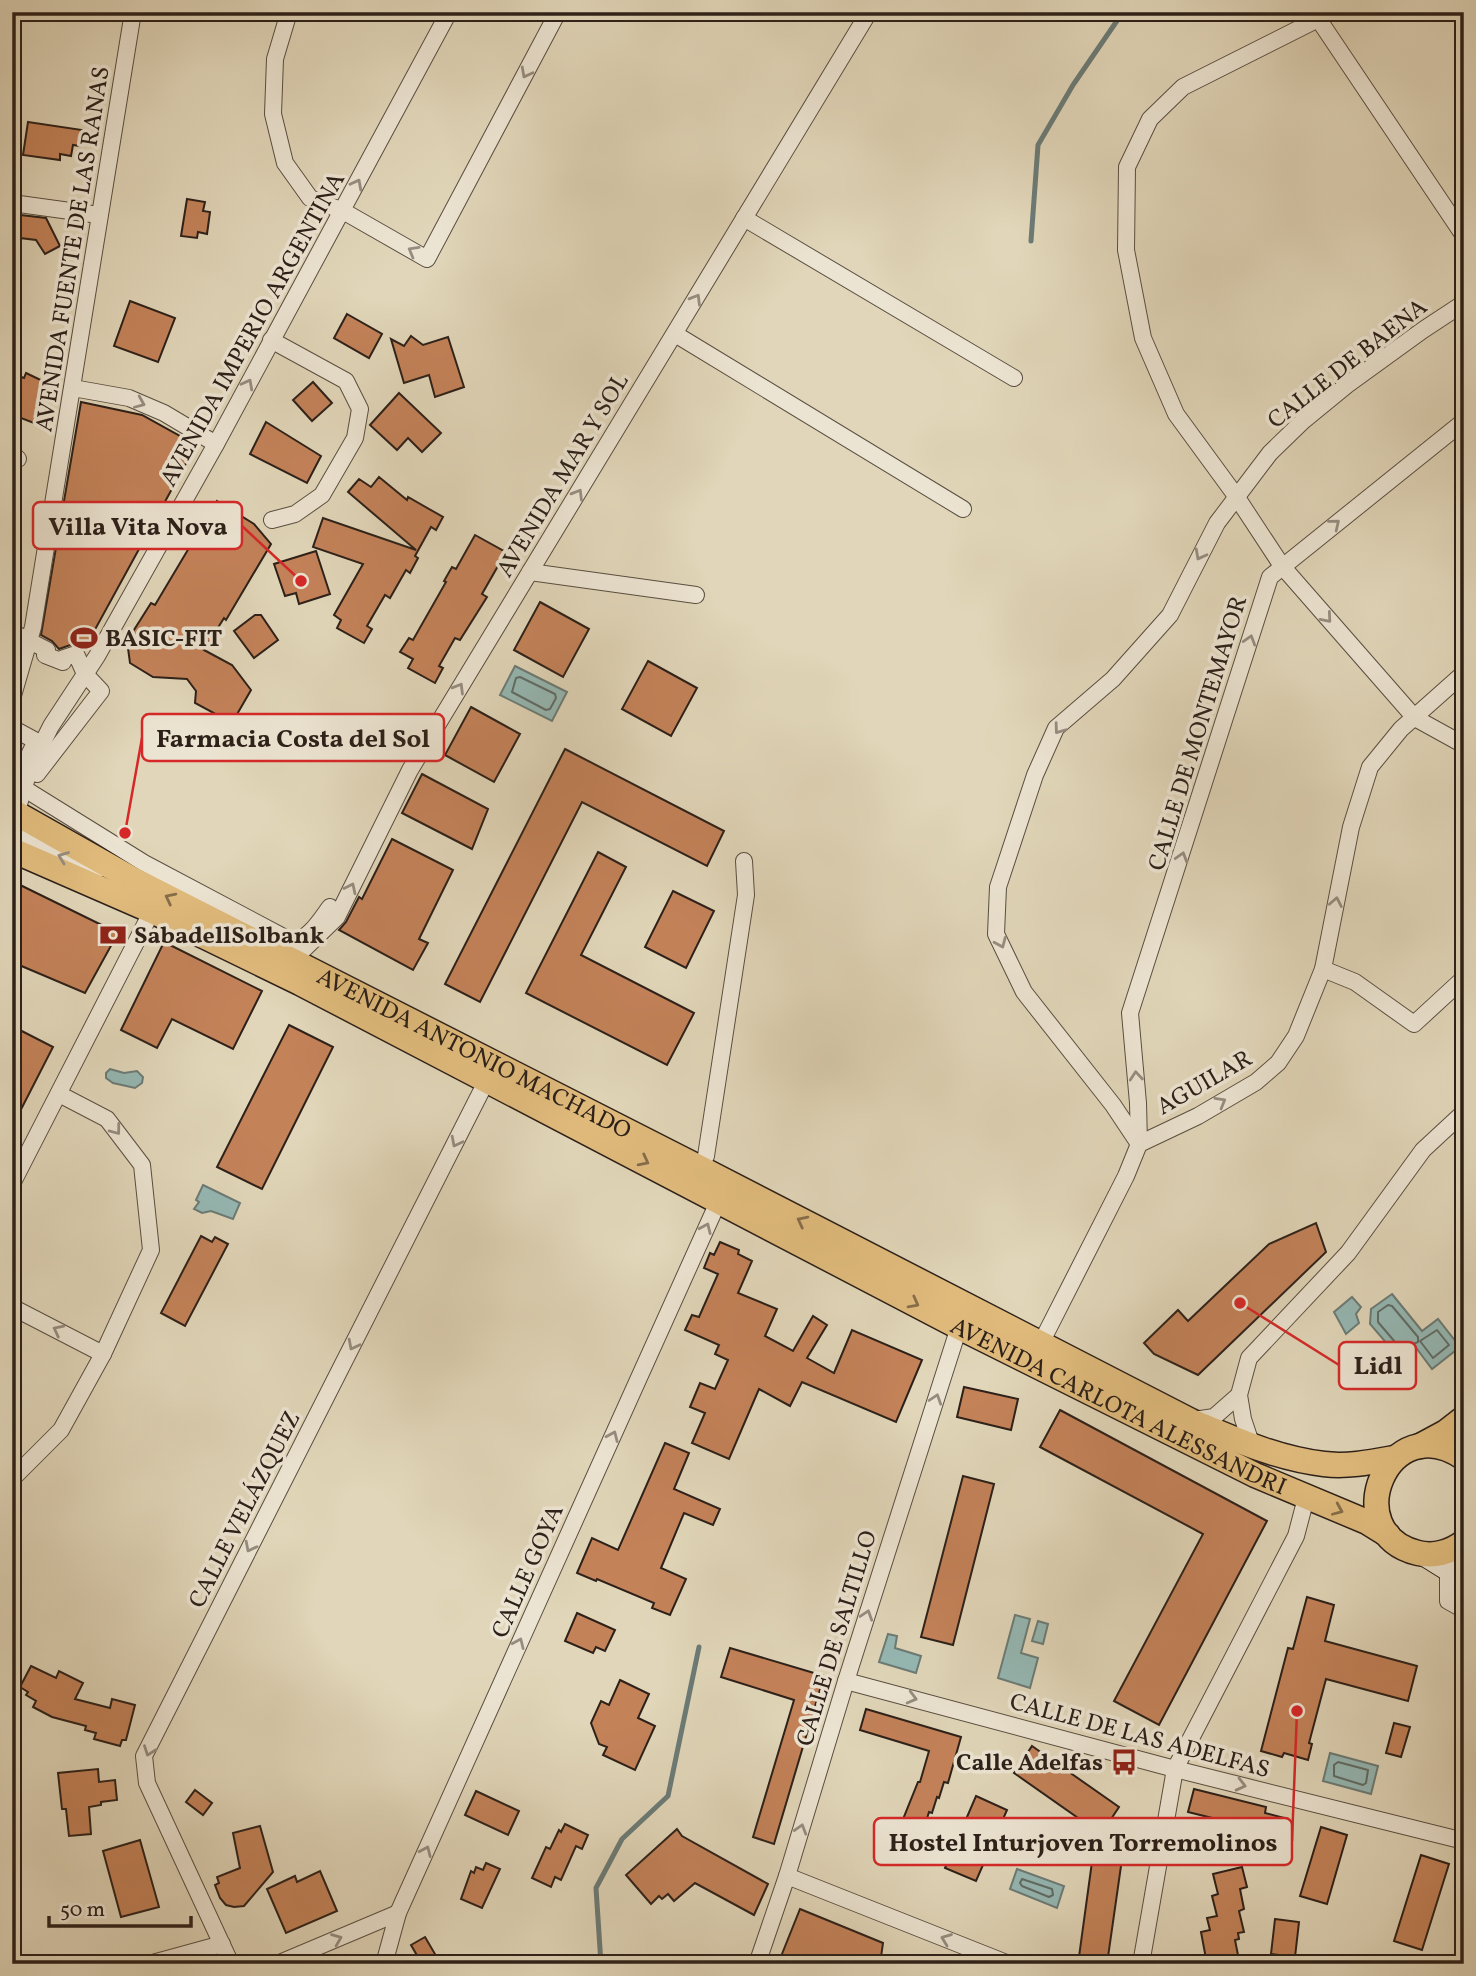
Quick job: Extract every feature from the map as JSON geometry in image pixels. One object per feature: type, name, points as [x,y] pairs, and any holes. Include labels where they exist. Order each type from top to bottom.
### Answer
[{"type":"main road","name":"AVENIDA ANTONIO MACHADO","points":[[15,806],[134,880],[299,972],[491,1072],[719,1200],[858,1262]]},
{"type":"main road","name":"AVENIDA ANTONIO MACHADO","points":[[12,850],[299,972]]},
{"type":"main road","name":"AVENIDA ANTONIO MACHADO","points":[[491,1072],[700,1168],[858,1262]]},
{"type":"main road","name":"AVENIDA CARLOTA ALESSANDRI","points":[[858,1262],[1040,1345],[1191,1421],[1252,1446],[1325,1464],[1364,1464],[1394,1458],[1446,1432],[1464,1418]]},
{"type":"main road","name":"AVENIDA CARLOTA ALESSANDRI","points":[[858,1262],[959,1327],[1165,1431],[1306,1498],[1367,1522],[1404,1548],[1424,1554]]},
{"type":"main road","points":[[1419,1446],[1453,1450],[1464,1458]]},
{"type":"main road","points":[[1388,1535],[1379,1520],[1377,1487],[1383,1471],[1394,1458]]},
{"type":"main road","points":[[1424,1554],[1441,1553],[1464,1542]]},
{"type":"main road","points":[[1424,1554],[1456,1575]]},
{"type":"street","name":"AVENIDA FUENTE DE LAS RANAS","points":[[12,699],[29,639],[74,388],[99,215],[133,12]]},
{"type":"street","points":[[289,12],[275,59],[274,114],[285,163],[310,198],[343,211],[427,260],[558,12]]},
{"type":"street","name":"AVENIDA IMPERIO ARGENTINA","points":[[85,674],[216,444],[449,12]]},
{"type":"street","name":"AVENIDA MAR Y SOL","points":[[299,972],[301,952],[337,917],[410,770],[869,12]]},
{"type":"street","points":[[1464,236],[1326,16],[1183,87],[1150,119],[1127,167],[1126,250],[1143,338],[1176,414],[1236,496],[1282,566],[1415,718],[1464,745]]},
{"type":"street","points":[[12,203],[99,215]]},
{"type":"street","points":[[744,218],[1014,378]]},
{"type":"street","name":"CALLE DE BAENA","points":[[1139,1144],[1113,1105],[1024,992],[996,934],[998,887],[1035,775],[1056,728],[1112,679],[1170,615],[1217,523],[1270,453],[1303,421],[1347,386],[1464,303]]},
{"type":"street","points":[[675,334],[963,509]]},
{"type":"street","points":[[271,340],[346,381],[360,410],[355,438],[323,495],[295,514],[272,520]]},
{"type":"street","points":[[74,388],[129,398],[164,414],[216,444]]},
{"type":"street","name":"CALLE DE MONTEMAYOR","points":[[1139,1144],[1130,1013],[1270,577],[1464,421]]},
{"type":"street","points":[[530,572],[695,594]]},
{"type":"street","points":[[12,632],[29,639],[47,650],[45,655],[62,662],[64,658],[76,654],[85,674],[101,691],[37,774],[24,765],[36,741],[12,728]]},
{"type":"street","points":[[1464,673],[1401,729],[1370,767],[1350,827],[1324,969],[1355,982],[1414,1024],[1464,978]]},
{"type":"street","points":[[30,768],[15,806],[144,863],[293,942],[300,940],[318,924],[330,907]]},
{"type":"street","points":[[700,1168],[706,1156],[746,895],[744,861]]},
{"type":"street","points":[[12,1184],[152,911]]},
{"type":"street","name":"AGUILAR","points":[[1040,1345],[1126,1176],[1139,1144],[1198,1116],[1256,1082],[1278,1063],[1296,1036],[1324,969]]},
{"type":"street","name":"CALLE VELÁZQUEZ","points":[[231,1964],[147,1783],[144,1756],[491,1072]]},
{"type":"street","points":[[12,1479],[61,1430],[103,1354],[151,1250],[142,1166],[107,1119],[59,1094]]},
{"type":"street","points":[[1252,1446],[1238,1395],[1249,1358],[1348,1253],[1423,1150],[1464,1112]]},
{"type":"street","name":"CALLE GOYA","points":[[384,1964],[398,1913],[719,1200]]},
{"type":"street","points":[[12,1307],[103,1354]]},
{"type":"street","name":"CALLE DE SALTILLO","points":[[757,1964],[959,1327]]},
{"type":"street","points":[[1191,1421],[1214,1417],[1238,1395]]},
{"type":"street","points":[[1141,1964],[1175,1769],[1296,1536],[1306,1498]]},
{"type":"street","points":[[1456,1575],[1448,1601],[1464,1610]]},
{"type":"street","name":"CALLE DE LAS ADELFAS","points":[[846,1681],[1175,1769],[1464,1841]]},
{"type":"street","points":[[787,1876],[1009,1964]]},
{"type":"street","points":[[276,1964],[398,1913]]},
{"type":"street","points":[[149,1964],[222,1944]]},
{"type":"street","points":[[12,1959],[17,1964]]},
{"type":"water","points":[[515,666],[567,692],[552,721],[500,695]]},
{"type":"water","points":[[110,1069],[124,1073],[137,1071],[143,1077],[142,1083],[135,1088],[113,1083],[106,1078]]},
{"type":"water","points":[[203,1185],[240,1203],[233,1219],[211,1211],[202,1213],[194,1209],[199,1202],[196,1200]]},
{"type":"water","points":[[1392,1294],[1422,1331],[1438,1319],[1460,1347],[1432,1369],[1417,1349],[1401,1360],[1370,1324],[1371,1309]]},
{"type":"water","points":[[1352,1297],[1361,1307],[1356,1314],[1359,1323],[1346,1334],[1334,1312]]},
{"type":"water","points":[[1015,1615],[1030,1619],[1021,1653],[1038,1658],[1030,1688],[998,1678]]},
{"type":"water","points":[[1038,1621],[1048,1624],[1043,1644],[1032,1641]]},
{"type":"water","points":[[888,1634],[897,1636],[895,1648],[921,1656],[916,1673],[879,1662]]},
{"type":"water","points":[[1330,1753],[1378,1766],[1371,1794],[1323,1781]]},
{"type":"water","points":[[1017,1869],[1064,1886],[1057,1908],[1010,1889]]},
{"type":"building","points":[[28,122],[82,130],[80,146],[73,145],[71,156],[60,154],[60,160],[23,155]]},
{"type":"building","points":[[187,199],[205,202],[203,211],[210,212],[207,234],[198,232],[197,238],[181,236]]},
{"type":"building","points":[[12,214],[46,218],[60,246],[45,254],[36,240],[12,237]]},
{"type":"building","points":[[130,301],[175,318],[158,362],[114,346]]},
{"type":"building","points":[[347,314],[382,334],[369,358],[334,338]]},
{"type":"building","points":[[411,336],[423,345],[448,337],[464,387],[435,397],[429,375],[404,383],[391,339],[404,346]]},
{"type":"building","points":[[26,373],[49,384],[43,398],[47,407],[39,425],[21,418],[18,411],[12,408],[12,385],[16,375],[24,378]]},
{"type":"building","points":[[313,382],[332,403],[312,421],[293,400]]},
{"type":"building","points":[[399,393],[441,433],[422,452],[408,438],[397,450],[370,425]]},
{"type":"building","points":[[81,402],[142,415],[196,445],[86,646],[84,648],[73,644],[59,649],[41,635]]},
{"type":"building","points":[[266,422],[321,456],[307,483],[250,454]]},
{"type":"building","points":[[379,477],[407,500],[408,497],[443,517],[436,530],[431,527],[415,556],[418,558],[410,573],[406,570],[390,598],[385,595],[367,626],[372,629],[364,643],[337,628],[341,620],[334,615],[363,564],[313,547],[323,518],[416,550],[348,492],[359,479],[371,487]]},
{"type":"building","points":[[217,501],[254,524],[271,544],[226,620],[224,618],[204,650],[232,665],[251,690],[232,723],[195,703],[196,691],[187,679],[153,677],[130,663],[127,641],[151,603],[155,605]]},
{"type":"building","points":[[475,535],[511,555],[503,569],[498,566],[482,594],[487,597],[460,640],[455,638],[439,666],[443,668],[435,683],[408,668],[413,659],[400,652],[409,638],[413,640],[452,567],[456,569]]},
{"type":"building","points":[[316,551],[330,594],[299,604],[296,593],[285,596],[274,564]]},
{"type":"building","points":[[540,602],[589,629],[563,677],[514,650]]},
{"type":"building","points":[[255,615],[261,615],[278,640],[254,658],[234,631]]},
{"type":"building","points":[[648,661],[697,688],[671,736],[622,709]]},
{"type":"building","points":[[471,707],[520,734],[494,782],[445,755]]},
{"type":"building","points":[[565,749],[724,831],[707,866],[582,802],[480,1002],[445,984]]},
{"type":"building","points":[[422,774],[488,809],[472,849],[402,813]]},
{"type":"building","points":[[392,839],[453,870],[419,939],[428,943],[413,970],[339,930],[359,897],[362,899]]},
{"type":"building","points":[[598,852],[626,867],[581,955],[694,1013],[667,1065],[526,993]]},
{"type":"building","points":[[12,881],[118,933],[85,993],[12,962]]},
{"type":"building","points":[[673,891],[714,911],[686,968],[645,947]]},
{"type":"building","points":[[164,942],[262,991],[233,1049],[172,1019],[157,1048],[121,1030]]},
{"type":"building","points":[[289,1025],[333,1047],[262,1189],[217,1167]]},
{"type":"building","points":[[12,1026],[53,1047],[12,1127]]},
{"type":"building","points":[[1316,1223],[1326,1252],[1198,1375],[1154,1354],[1144,1343],[1178,1310],[1188,1321],[1269,1244]]},
{"type":"building","points":[[201,1236],[212,1242],[215,1237],[228,1244],[185,1326],[161,1313]]},
{"type":"building","points":[[720,1242],[739,1250],[738,1254],[752,1261],[738,1293],[777,1309],[765,1336],[793,1351],[813,1316],[827,1325],[807,1358],[834,1373],[852,1330],[922,1360],[896,1422],[802,1382],[790,1406],[759,1389],[729,1459],[692,1443],[705,1413],[690,1407],[700,1383],[715,1389],[728,1360],[715,1354],[719,1345],[685,1330],[692,1315],[699,1317],[718,1274],[704,1268],[710,1253],[714,1255]]},
{"type":"building","points":[[964,1387],[1018,1399],[1011,1430],[957,1417]]},
{"type":"building","points":[[1060,1410],[1267,1521],[1159,1725],[1114,1701],[1203,1534],[1040,1447]]},
{"type":"building","points":[[665,1443],[689,1453],[674,1489],[720,1509],[713,1525],[684,1513],[661,1568],[686,1579],[670,1615],[652,1608],[654,1603],[577,1573],[592,1538],[618,1550]]},
{"type":"building","points":[[963,1476],[994,1484],[953,1645],[921,1637]]},
{"type":"building","points":[[1307,1597],[1334,1605],[1325,1641],[1417,1666],[1408,1701],[1326,1679],[1309,1743],[1312,1744],[1308,1760],[1284,1753],[1282,1757],[1261,1751],[1288,1648],[1293,1649]]},
{"type":"building","points":[[577,1613],[615,1630],[605,1651],[596,1647],[593,1653],[565,1641]]},
{"type":"building","points":[[730,1648],[824,1676],[774,1844],[753,1837],[794,1700],[721,1677]]},
{"type":"building","points":[[31,1666],[56,1678],[59,1671],[83,1683],[75,1699],[110,1708],[112,1699],[135,1705],[126,1740],[122,1740],[120,1746],[94,1739],[96,1733],[85,1730],[86,1726],[52,1717],[33,1707],[36,1701],[20,1687]]},
{"type":"building","points":[[620,1680],[649,1694],[638,1718],[655,1726],[635,1770],[603,1755],[607,1747],[599,1744],[591,1723],[601,1701],[609,1705]]},
{"type":"building","points":[[866,1709],[961,1737],[948,1783],[944,1782],[932,1813],[929,1812],[924,1828],[921,1827],[911,1850],[892,1844],[920,1782],[929,1751],[860,1730]]},
{"type":"building","points":[[1394,1723],[1410,1727],[1401,1757],[1386,1753]]},
{"type":"building","points":[[1032,1746],[1119,1807],[1101,1834],[1014,1773]]},
{"type":"building","points":[[98,1769],[99,1782],[115,1780],[117,1800],[89,1807],[91,1834],[69,1836],[66,1809],[62,1809],[58,1773]]},
{"type":"building","points":[[1194,1789],[1266,1807],[1265,1813],[1288,1819],[1282,1846],[1258,1840],[1261,1830],[1188,1812]]},
{"type":"building","points":[[195,1790],[212,1803],[203,1815],[186,1802]]},
{"type":"building","points":[[476,1791],[519,1811],[508,1835],[465,1815]]},
{"type":"building","points":[[976,1796],[1007,1810],[976,1881],[945,1868]]},
{"type":"building","points":[[565,1824],[588,1835],[582,1849],[576,1846],[561,1880],[555,1877],[551,1887],[532,1878],[546,1847],[550,1849]]},
{"type":"building","points":[[260,1826],[273,1872],[244,1906],[226,1905],[215,1885],[219,1883],[217,1877],[240,1868],[233,1833]]},
{"type":"building","points":[[1321,1827],[1347,1835],[1327,1904],[1300,1896]]},
{"type":"building","points":[[677,1829],[682,1836],[768,1884],[754,1915],[695,1883],[674,1901],[668,1894],[662,1899],[659,1896],[651,1904],[626,1875]]},
{"type":"building","points":[[140,1840],[159,1907],[121,1917],[103,1851]]},
{"type":"building","points":[[1095,1840],[1124,1845],[1107,1964],[1078,1964]]},
{"type":"building","points":[[1421,1855],[1449,1864],[1422,1950],[1394,1941]]},
{"type":"building","points":[[486,1863],[500,1869],[482,1908],[461,1899],[471,1871],[474,1873],[476,1867],[483,1870]]},
{"type":"building","points":[[1242,1867],[1247,1887],[1240,1889],[1244,1909],[1239,1911],[1244,1932],[1238,1933],[1239,1939],[1235,1940],[1239,1960],[1224,1964],[1207,1964],[1201,1932],[1210,1930],[1207,1918],[1217,1916],[1212,1896],[1218,1894],[1213,1874]]},
{"type":"building","points":[[320,1871],[337,1911],[286,1933],[267,1889],[295,1876],[297,1882]]},
{"type":"building","points":[[800,1909],[883,1943],[880,1964],[778,1964]]},
{"type":"building","points":[[1275,1919],[1299,1922],[1295,1957],[1271,1954]]},
{"type":"building","points":[[425,1937],[435,1954],[437,1964],[422,1964],[411,1945]]},
{"type":"waterway","points":[[1031,241],[1038,145],[1073,85],[1123,12]]},
{"type":"waterway","points":[[601,1964],[596,1888],[622,1839],[668,1796],[699,1647]]},
{"type":"place","name":"Villa Vita Nova","points":[[301,581]]},
{"type":"place","name":"BASIC-FIT","points":[[84,638]]},
{"type":"place","name":"Farmacia Costa del Sol","points":[[125,833]]},
{"type":"place","name":"SabadellSolbank","points":[[113,935]]},
{"type":"place","name":"Lidl","points":[[1240,1303]]},
{"type":"place","name":"Hostel Inturjoven Torremolinos","points":[[1297,1711]]},
{"type":"place","name":"Calle Adelfas","points":[[1124,1762]]}]
